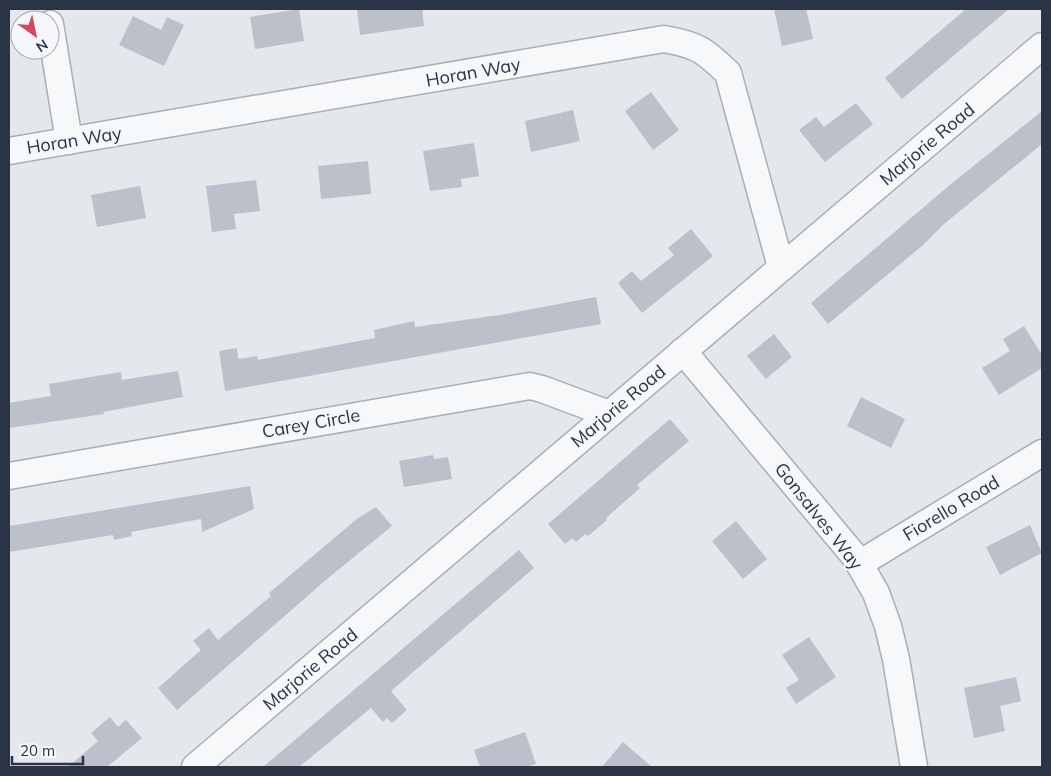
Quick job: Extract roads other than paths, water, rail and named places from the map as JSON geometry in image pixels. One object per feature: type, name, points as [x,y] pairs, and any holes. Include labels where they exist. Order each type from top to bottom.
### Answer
[{"type":"street","name":"Horan Way","points":[[9,151],[664,39],[692,44],[710,56],[728,73],[781,268]]},
{"type":"street","name":"Marjorie Road","points":[[195,767],[1042,46]]},
{"type":"street","points":[[56,60],[69,141]]},
{"type":"street","name":"Gonsalves Way","points":[[683,351],[859,564],[876,593],[888,626],[896,659],[914,767]]},
{"type":"street","name":"Carey Circle","points":[[9,476],[530,386],[609,414]]},
{"type":"street","name":"Fiorello Road","points":[[859,564],[1042,453]]}]
